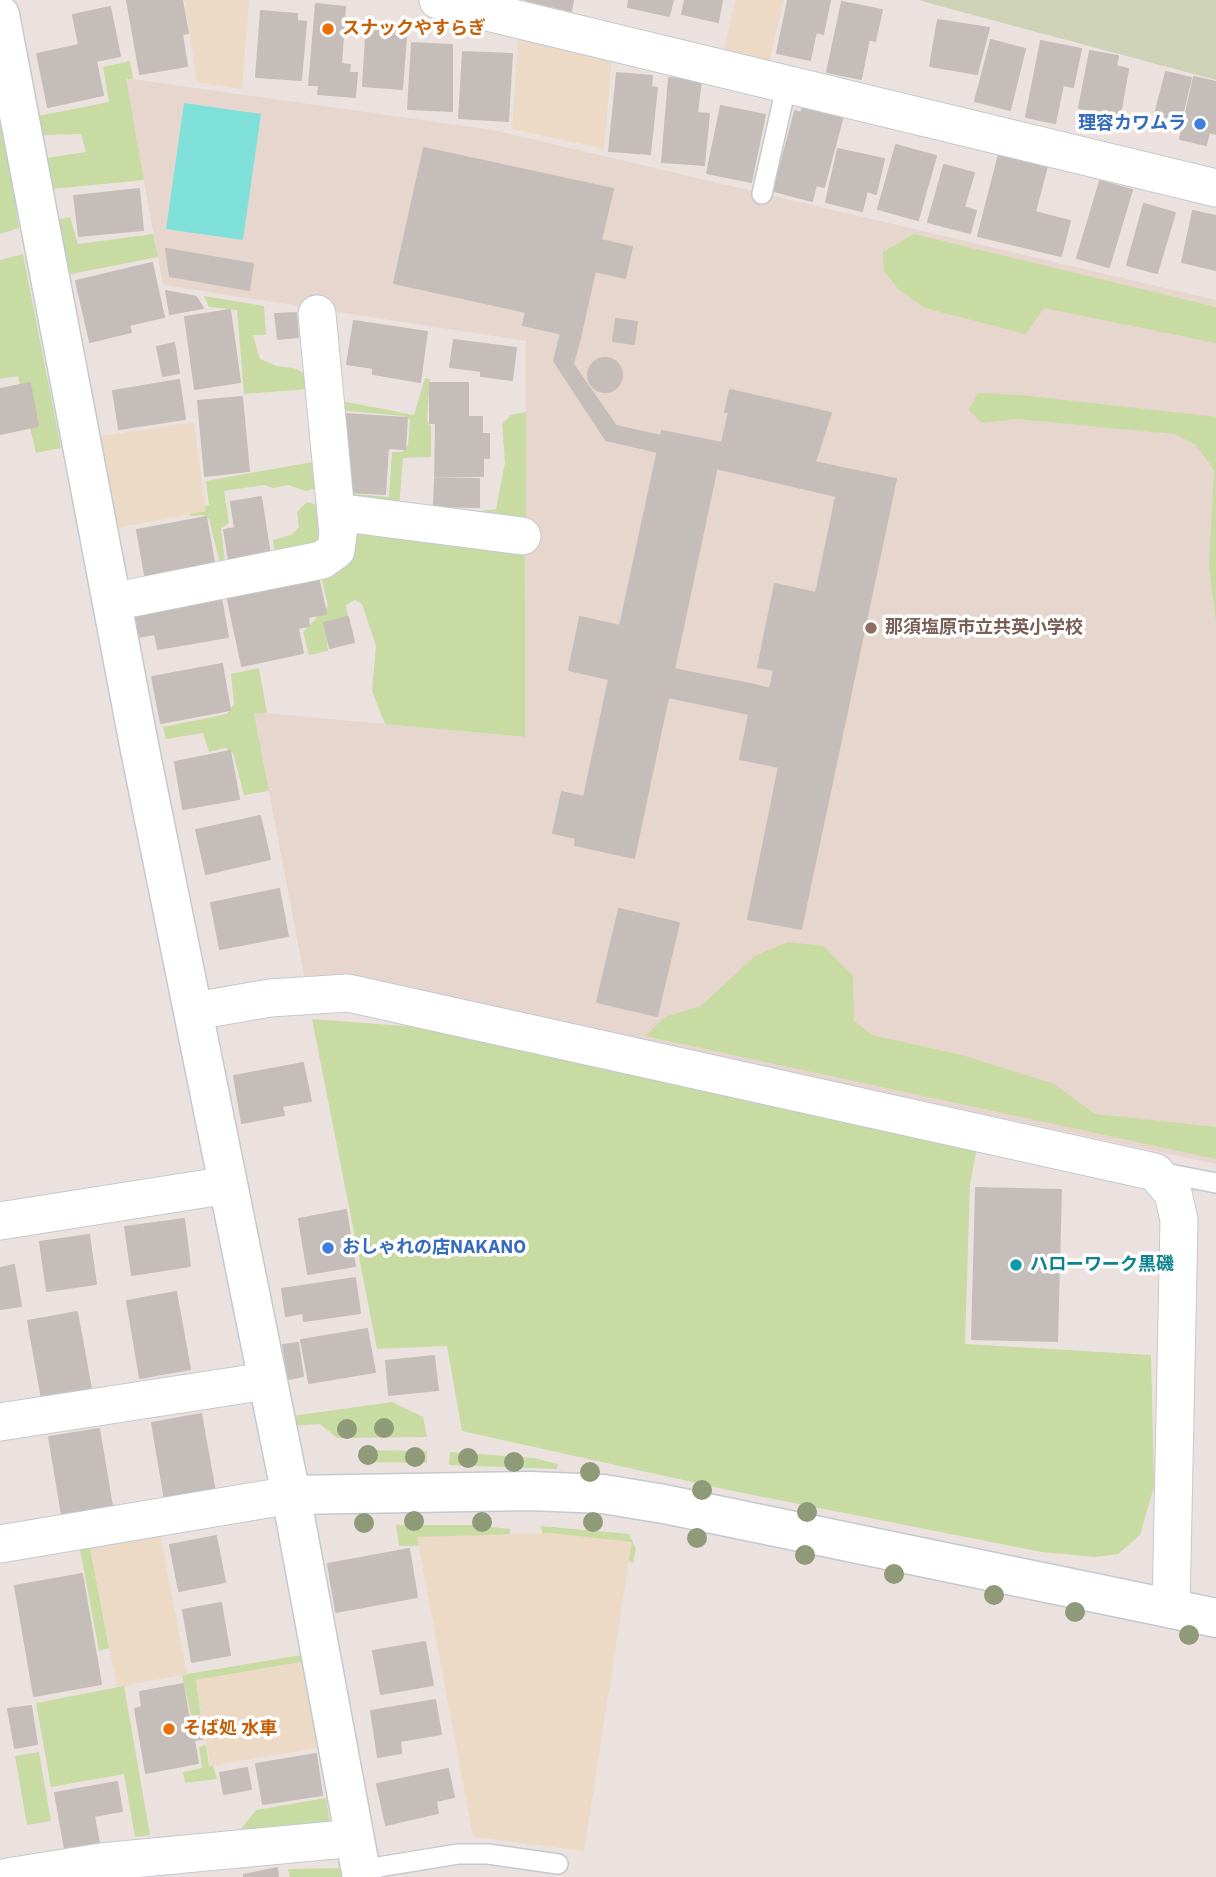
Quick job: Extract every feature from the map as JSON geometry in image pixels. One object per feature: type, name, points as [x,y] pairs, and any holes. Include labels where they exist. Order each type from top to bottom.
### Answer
[{"type":"street","points":[[438,0],[786,87],[1216,188]]},
{"type":"street","points":[[0,15],[112,602],[195,1011],[266,1381],[291,1495],[359,1862],[101,1862],[8,1877]]},
{"type":"street","points":[[112,602],[322,560],[337,550],[336,512],[317,314]]},
{"type":"street","points":[[336,512],[522,536]]},
{"type":"street","points":[[195,1011],[270,998],[348,993],[1155,1172],[1172,1193],[1179,1220],[1171,1609]]},
{"type":"street","points":[[0,1221],[228,1185]]},
{"type":"street","points":[[0,1422],[266,1381]]},
{"type":"street","points":[[0,1544],[291,1495],[530,1491],[603,1494],[664,1504],[1216,1618]]},
{"type":"lane","points":[[761,194],[786,87]]},
{"type":"lane","points":[[1155,1172],[1216,1183]]},
{"type":"lane","points":[[359,1862],[488,1854],[558,1864]]},
{"type":"shaded area","name":"那須塩原市立共英小学校","points":[[125,78],[493,130],[1216,300],[1216,1164],[353,978],[304,976],[254,712],[525,737],[526,341],[163,285]]},
{"type":"green space","points":[[919,0],[1216,0],[1216,80],[943,7]]},
{"type":"green space","points":[[130,61],[133,79],[126,79],[144,180],[52,189],[46,158],[86,152],[81,134],[42,135],[38,116],[109,102],[103,67]]},
{"type":"green space","points":[[0,108],[19,228],[0,234]]},
{"type":"green space","points":[[70,217],[78,244],[153,234],[158,257],[66,275],[53,221]]},
{"type":"green space","points":[[914,234],[1216,307],[1216,343],[1044,308],[1026,334],[925,308],[899,290],[884,271],[883,252]]},
{"type":"green space","points":[[23,254],[61,448],[36,453],[18,376],[0,379],[0,260]]},
{"type":"green space","points":[[204,296],[264,306],[266,335],[253,335],[260,359],[306,374],[309,389],[244,394],[237,310],[209,307]]},
{"type":"green space","points":[[425,378],[430,379],[427,421],[431,426],[431,457],[403,458],[399,507],[344,499],[344,493],[389,497],[392,452],[402,452],[408,445],[410,420],[404,416],[337,410],[336,400],[414,415]]},
{"type":"green space","points":[[978,393],[1021,395],[1216,417],[1216,622],[1209,567],[1214,470],[1196,445],[1175,434],[1017,419],[982,423],[969,410]]},
{"type":"green space","points":[[526,412],[526,526],[474,518],[480,511],[496,509],[505,463],[502,424],[511,415]]},
{"type":"green space","points":[[318,461],[322,487],[306,491],[288,485],[273,488],[264,485],[224,491],[229,523],[221,528],[225,563],[220,563],[209,519],[204,515],[190,516],[188,510],[209,505],[206,481]]},
{"type":"green space","points":[[307,502],[320,506],[324,541],[275,555],[273,540],[291,535],[299,527],[297,512]]},
{"type":"green space","points":[[346,529],[525,544],[525,737],[385,724],[372,691],[376,646],[362,604],[355,600],[346,605],[348,617],[325,623],[328,651],[309,655],[303,632],[328,606],[320,572]]},
{"type":"green space","points":[[259,668],[267,713],[254,713],[269,791],[244,795],[233,753],[225,748],[209,752],[203,733],[166,739],[163,727],[227,714],[234,704],[231,674]]},
{"type":"green space","points":[[788,942],[824,946],[853,976],[854,1021],[872,1035],[962,1055],[1054,1084],[1095,1114],[1216,1127],[1216,1159],[645,1036],[665,1017],[701,1006],[755,956]]},
{"type":"green space","points":[[312,1019],[430,1028],[977,1147],[970,1184],[965,1344],[1151,1355],[1154,1487],[1140,1535],[1118,1554],[1095,1557],[1042,1552],[733,1491],[462,1431],[447,1346],[377,1349]]},
{"type":"green space","points":[[392,1402],[423,1417],[427,1437],[337,1438],[320,1424],[292,1426],[292,1416]]},
{"type":"green space","points":[[362,1450],[427,1451],[427,1463],[362,1462]]},
{"type":"green space","points":[[450,1452],[534,1458],[558,1464],[557,1469],[449,1465]]},
{"type":"green space","points":[[396,1525],[474,1525],[510,1529],[509,1544],[399,1546]]},
{"type":"green space","points":[[541,1526],[629,1534],[636,1549],[633,1563],[603,1552],[544,1542]]},
{"type":"green space","points":[[90,1547],[109,1648],[99,1651],[80,1549]]},
{"type":"green space","points":[[301,1655],[302,1662],[196,1680],[201,1715],[191,1715],[182,1675]]},
{"type":"green space","points":[[124,1686],[150,1835],[135,1837],[124,1774],[51,1787],[36,1703]]},
{"type":"green space","points":[[206,1745],[209,1766],[213,1766],[217,1779],[185,1783],[183,1772],[202,1768],[199,1747]]},
{"type":"green space","points":[[39,1752],[51,1821],[27,1825],[15,1756]]},
{"type":"green space","points":[[326,1798],[331,1830],[237,1834],[256,1810]]},
{"type":"green space","points":[[343,1868],[345,1877],[290,1877],[288,1869]]},
{"type":"sand","points":[[184,0],[249,0],[242,89],[197,82]]},
{"type":"sand","points":[[735,0],[784,0],[769,62],[723,52]]},
{"type":"sand","points":[[518,36],[612,58],[604,149],[512,129]]},
{"type":"sand","points":[[194,422],[206,511],[116,528],[100,436]]},
{"type":"sand","points":[[160,1533],[187,1674],[117,1687],[90,1547]]},
{"type":"sand","points":[[551,1533],[632,1542],[584,1851],[473,1837],[417,1537]]},
{"type":"sand","points":[[302,1662],[317,1748],[210,1766],[196,1680]]},
{"type":"water","points":[[184,103],[261,114],[243,240],[166,229]]},
{"type":"building","points":[[127,0],[182,0],[188,33],[182,34],[187,66],[140,74]]},
{"type":"building","points":[[526,0],[573,0],[571,11]]},
{"type":"building","points":[[629,0],[673,0],[669,16],[628,7]]},
{"type":"building","points":[[685,0],[722,0],[718,22],[682,14]]},
{"type":"building","points":[[788,0],[830,0],[823,34],[816,32],[810,60],[777,53]]},
{"type":"building","points":[[842,2],[882,10],[875,41],[869,39],[861,79],[827,72]]},
{"type":"building","points":[[316,4],[345,7],[341,64],[350,65],[349,73],[357,73],[355,97],[318,94],[319,85],[309,85]]},
{"type":"building","points":[[110,7],[120,56],[96,61],[103,95],[48,107],[37,54],[79,45],[73,15]]},
{"type":"building","points":[[261,11],[297,14],[297,21],[306,22],[301,80],[256,77]]},
{"type":"building","points":[[938,20],[989,28],[977,74],[930,66]]},
{"type":"building","points":[[367,22],[407,25],[402,89],[363,86]]},
{"type":"building","points":[[991,40],[1025,49],[1010,110],[975,101]]},
{"type":"building","points":[[1041,41],[1081,49],[1073,87],[1063,85],[1055,123],[1026,117]]},
{"type":"building","points":[[412,43],[452,45],[452,111],[408,109]]},
{"type":"building","points":[[1090,51],[1118,56],[1116,66],[1128,69],[1119,121],[1091,116],[1092,110],[1079,108]]},
{"type":"building","points":[[463,52],[512,54],[508,121],[459,118]]},
{"type":"building","points":[[1166,72],[1191,78],[1180,124],[1154,118]]},
{"type":"building","points":[[617,73],[652,76],[651,87],[657,88],[650,154],[609,151]]},
{"type":"building","points":[[1194,77],[1216,82],[1216,134],[1209,132],[1206,145],[1180,139]]},
{"type":"building","points":[[669,78],[701,81],[697,113],[709,114],[704,165],[662,162]]},
{"type":"building","points":[[721,106],[765,115],[751,182],[707,173]]},
{"type":"building","points":[[803,106],[843,116],[824,187],[816,185],[812,201],[774,191],[795,111],[801,113]]},
{"type":"building","points":[[896,145],[936,156],[918,220],[878,209]]},
{"type":"building","points":[[424,148],[613,189],[601,240],[632,247],[625,278],[595,271],[580,338],[523,325],[526,312],[394,283]]},
{"type":"building","points":[[838,149],[884,159],[876,194],[867,191],[862,211],[826,202]]},
{"type":"building","points":[[999,154],[1047,166],[1035,212],[1070,221],[1061,256],[978,236]]},
{"type":"building","points":[[944,165],[974,173],[964,207],[976,211],[970,233],[928,222]]},
{"type":"building","points":[[1100,181],[1132,190],[1109,267],[1077,258]]},
{"type":"building","points":[[139,189],[143,230],[79,236],[74,196]]},
{"type":"building","points":[[1144,204],[1175,213],[1157,273],[1127,265]]},
{"type":"building","points":[[1193,211],[1216,216],[1216,270],[1182,262]]},
{"type":"building","points":[[166,249],[253,264],[249,290],[170,276]]},
{"type":"building","points":[[152,263],[164,317],[129,325],[131,332],[90,342],[76,281]]},
{"type":"building","points":[[166,291],[196,297],[203,308],[170,314]]},
{"type":"building","points":[[230,310],[240,382],[195,389],[185,317]]},
{"type":"building","points":[[296,313],[298,337],[278,339],[275,314]]},
{"type":"building","points":[[616,319],[637,322],[634,344],[613,341]]},
{"type":"building","points":[[354,321],[427,332],[420,382],[373,374],[373,368],[347,364]]},
{"type":"building","points":[[561,333],[580,338],[573,364],[616,426],[661,436],[658,452],[606,440],[554,361]]},
{"type":"building","points":[[454,340],[516,348],[512,380],[481,376],[481,371],[450,367]]},
{"type":"building","points":[[174,343],[179,373],[163,376],[157,347]]},
{"type":"building","points":[[605,358],[617,363],[622,375],[617,387],[605,392],[593,387],[588,375],[593,363]]},
{"type":"building","points":[[179,380],[185,419],[119,429],[113,391]]},
{"type":"building","points":[[30,383],[38,426],[0,434],[0,389]]},
{"type":"building","points":[[430,383],[468,383],[468,417],[482,417],[482,434],[489,434],[489,458],[483,458],[483,476],[435,476],[436,423],[430,423]]},
{"type":"building","points":[[730,390],[831,413],[815,462],[842,468],[836,496],[716,468],[729,412],[725,412]]},
{"type":"building","points":[[242,397],[249,471],[205,476],[198,401]]},
{"type":"building","points":[[344,414],[407,418],[405,449],[388,448],[385,494],[348,492],[350,461],[341,460]]},
{"type":"building","points":[[662,431],[722,443],[634,858],[575,845],[576,838],[553,833],[562,792],[584,797],[609,679],[569,670],[580,617],[620,626]]},
{"type":"building","points":[[842,468],[896,479],[801,929],[748,919],[779,767],[740,759],[755,685],[770,689],[774,670],[758,667],[775,584],[816,593]]},
{"type":"building","points":[[435,478],[479,479],[479,507],[434,506]]},
{"type":"building","points":[[261,497],[270,555],[229,561],[224,530],[235,528],[231,502]]},
{"type":"building","points":[[206,517],[214,562],[145,575],[137,530]]},
{"type":"building","points":[[318,576],[326,614],[308,617],[309,626],[298,628],[303,653],[242,666],[227,595]]},
{"type":"building","points":[[221,598],[228,637],[158,649],[155,634],[138,637],[133,615]]},
{"type":"building","points":[[348,617],[354,642],[330,648],[324,623]]},
{"type":"building","points":[[222,664],[230,710],[161,723],[152,677]]},
{"type":"building","points":[[673,669],[755,685],[749,714],[668,697]]},
{"type":"building","points":[[230,751],[239,799],[183,809],[175,762]]},
{"type":"building","points":[[260,816],[270,859],[206,874],[196,830]]},
{"type":"building","points":[[279,889],[288,936],[220,949],[211,903]]},
{"type":"building","points":[[619,909],[679,923],[657,1016],[597,1002]]},
{"type":"building","points":[[303,1063],[311,1101],[282,1106],[284,1115],[242,1123],[234,1076]]},
{"type":"building","name":"ハローワーク黒磯","points":[[976,1188],[1061,1190],[1057,1341],[972,1339]]},
{"type":"building","points":[[346,1210],[355,1266],[308,1274],[299,1219]]},
{"type":"building","points":[[184,1219],[190,1266],[132,1275],[125,1227]]},
{"type":"building","points":[[89,1235],[96,1284],[47,1291],[40,1242]]},
{"type":"building","points":[[14,1265],[21,1306],[0,1309],[0,1268]]},
{"type":"building","points":[[355,1278],[360,1313],[304,1321],[303,1313],[286,1316],[282,1289]]},
{"type":"building","points":[[176,1292],[190,1369],[140,1378],[127,1301]]},
{"type":"building","points":[[77,1312],[91,1389],[42,1399],[28,1321]]},
{"type":"building","points":[[367,1329],[375,1372],[309,1383],[301,1340]]},
{"type":"building","points":[[298,1343],[303,1376],[289,1379],[283,1345]]},
{"type":"building","points":[[434,1356],[438,1390],[389,1395],[386,1361]]},
{"type":"building","points":[[201,1414],[215,1492],[165,1500],[152,1423]]},
{"type":"building","points":[[99,1429],[112,1506],[62,1515],[49,1437]]},
{"type":"building","points":[[216,1536],[225,1582],[179,1591],[170,1545]]},
{"type":"building","points":[[409,1549],[417,1597],[336,1612],[328,1564]]},
{"type":"building","points":[[82,1574],[101,1684],[34,1696],[15,1586]]},
{"type":"building","points":[[221,1603],[230,1655],[192,1662],[183,1610]]},
{"type":"building","points":[[425,1642],[433,1685],[381,1694],[373,1651]]},
{"type":"building","points":[[183,1684],[189,1720],[199,1718],[203,1739],[194,1740],[198,1763],[146,1773],[135,1709],[142,1707],[140,1692]]},
{"type":"building","points":[[435,1700],[441,1734],[400,1741],[401,1753],[378,1757],[371,1711]]},
{"type":"building","points":[[31,1706],[37,1744],[15,1748],[8,1709]]},
{"type":"building","points":[[316,1754],[322,1795],[263,1804],[256,1764]]},
{"type":"building","points":[[247,1768],[251,1789],[224,1794],[220,1773]]},
{"type":"building","points":[[448,1769],[454,1797],[436,1801],[438,1813],[386,1825],[377,1784]]},
{"type":"building","points":[[117,1782],[122,1811],[94,1816],[99,1843],[65,1849],[55,1793]]},
{"type":"building","points":[[277,1868],[278,1877],[244,1877],[244,1875]]},
{"type":"place","name":"スナックやすらぎ","points":[[328,29]]},
{"type":"place","name":"理容カワムラ","points":[[1200,124]]},
{"type":"place","name":"那須塩原市立共英小学校","points":[[871,628]]},
{"type":"place","name":"おしゃれの店NAKANO","points":[[328,1248]]},
{"type":"place","name":"ハローワーク黒磯","points":[[1016,1265]]},
{"type":"place","name":"そば処 水車","points":[[169,1729]]}]
